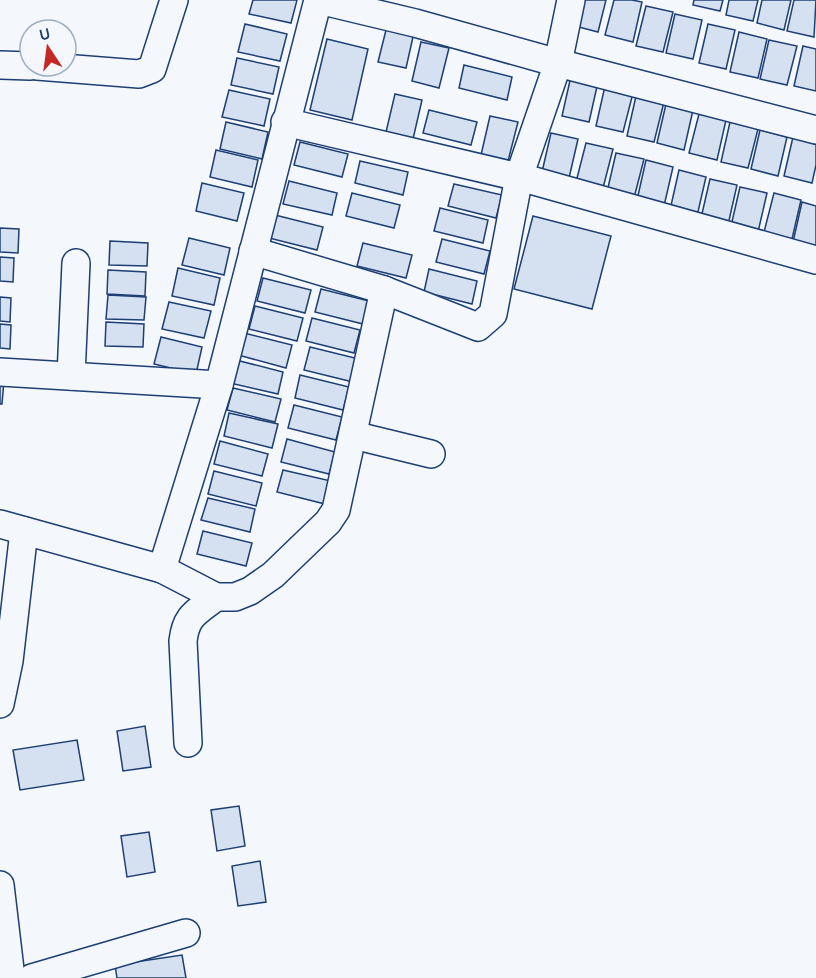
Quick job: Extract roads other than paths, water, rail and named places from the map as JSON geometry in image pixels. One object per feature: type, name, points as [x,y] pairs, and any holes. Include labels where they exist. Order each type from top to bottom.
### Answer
[{"type":"street","points":[[78,69],[139,74],[149,72],[152,69],[174,0]]},
{"type":"street","points":[[162,569],[219,385],[285,122],[319,0],[418,12],[558,63],[816,130]]},
{"type":"street","points":[[252,251],[384,290],[478,327],[493,314],[519,177],[558,63],[571,0]]},
{"type":"street","points":[[0,64],[18,65]]},
{"type":"street","points":[[285,122],[519,177],[816,260]]},
{"type":"street","points":[[72,376],[76,263]]},
{"type":"street","points":[[0,704],[9,661],[12,528],[162,569],[216,597],[235,597],[250,591],[273,574],[328,522],[336,510],[384,290]]},
{"type":"street","points":[[0,372],[219,385]]},
{"type":"street","points":[[353,435],[431,454]]},
{"type":"street","points":[[188,743],[183,641],[185,626],[192,616],[216,597]]},
{"type":"street","points":[[0,885],[11,978]]},
{"type":"street","points":[[32,978],[186,933]]}]
